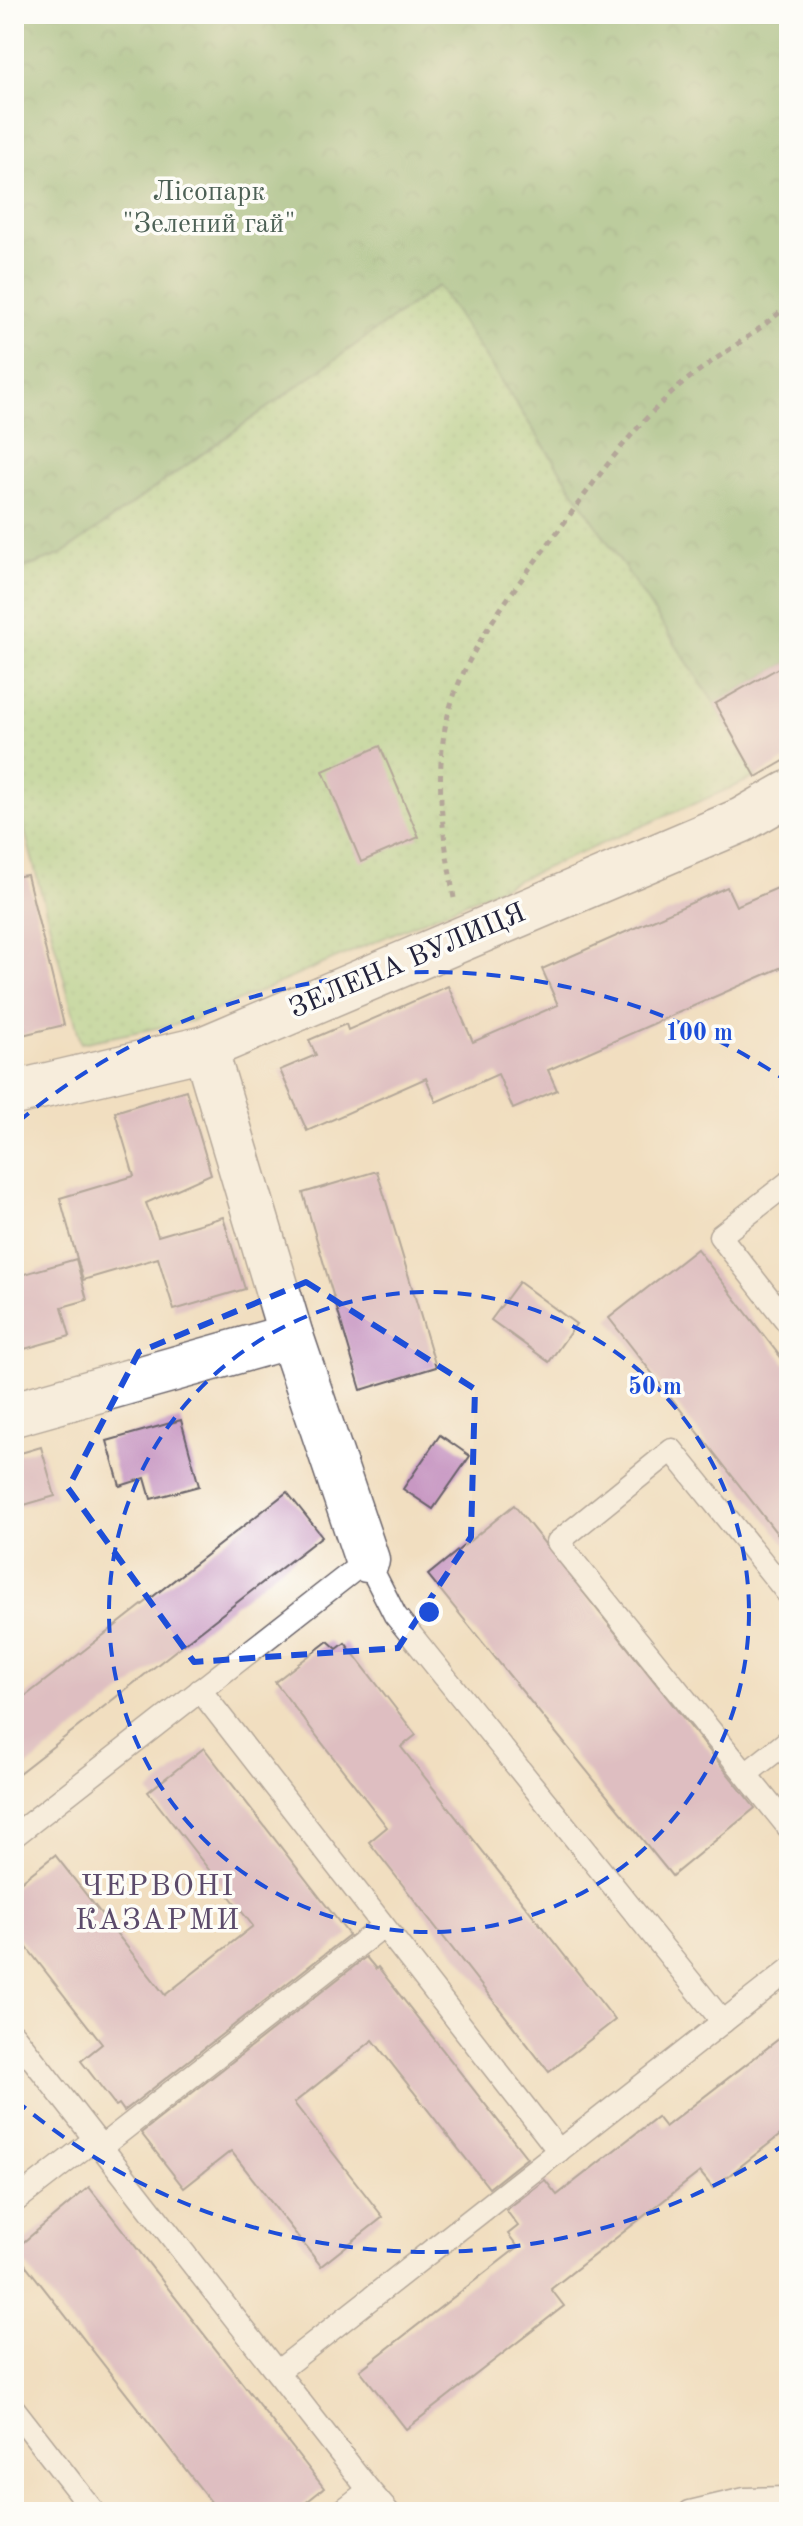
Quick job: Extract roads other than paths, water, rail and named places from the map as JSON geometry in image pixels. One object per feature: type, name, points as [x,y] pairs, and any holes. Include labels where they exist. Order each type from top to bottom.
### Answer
[{"type":"street","name":"ЗЕЛЕНА ВУЛИЦЯ","points":[[14,1093],[205,1048],[742,820],[789,793]]},
{"type":"street","points":[[205,1048],[291,1336],[367,1560]]},
{"type":"street","points":[[14,1414],[291,1336]]},
{"type":"lane","points":[[789,1182],[720,1236],[789,1324]]},
{"type":"lane","points":[[789,1595],[672,1450],[558,1542],[789,1828]]},
{"type":"lane","points":[[14,1836],[367,1560],[395,1615],[723,2022]]},
{"type":"lane","points":[[200,1690],[559,2151]]},
{"type":"lane","points":[[746,1774],[789,1740]]},
{"type":"lane","points":[[14,2202],[98,2143],[383,1926]]},
{"type":"lane","points":[[277,2372],[789,1970]]},
{"type":"lane","points":[[14,2035],[388,2512]]},
{"type":"lane","points":[[14,2409],[94,2512]]},
{"type":"lane","points":[[341,2512],[369,2490]]},
{"type":"lane","points":[[690,2512],[789,2498]]},
{"type":"district","name":"ЧЕРВОНІ КАЗАРМИ","points":[[158,1904]]},
{"type":"park label","name":"Лісопарк \"Зелений гай\"","points":[[209,209]]}]
